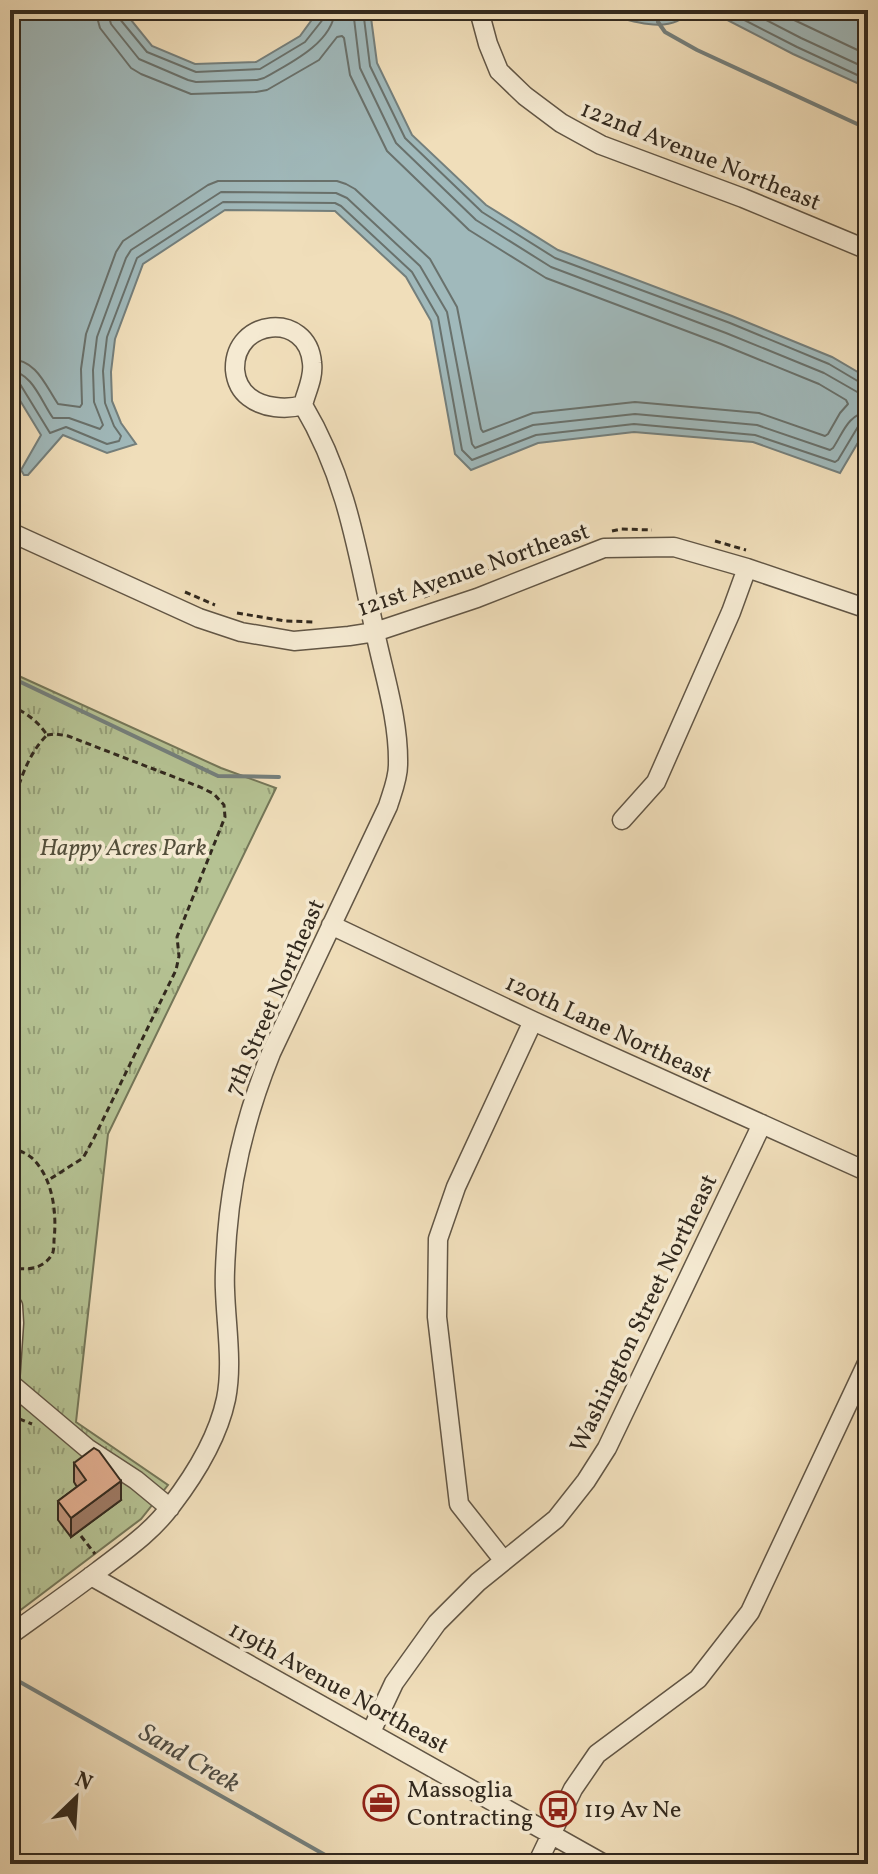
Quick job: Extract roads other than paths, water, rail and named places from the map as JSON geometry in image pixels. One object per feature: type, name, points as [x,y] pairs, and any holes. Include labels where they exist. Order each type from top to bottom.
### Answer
[{"type":"street","name":"122nd Avenue Northeast","points":[[482,10],[488,44],[499,71],[525,96],[561,123],[612,149],[743,198],[868,250]]},
{"type":"street","points":[[262,328],[290,330],[301,336],[308,346],[312,363],[312,377],[303,405],[292,408],[260,403],[238,385],[235,369],[237,354],[246,337],[262,328]]},
{"type":"street","name":"7th Street Northeast","points":[[10,1635],[139,1540],[170,1508],[215,1434],[226,1398],[227,1232],[234,1172],[244,1127],[271,1053],[388,806],[398,769],[398,743],[354,530],[336,473],[303,405]]},
{"type":"street","name":"121st Avenue Northeast","points":[[10,532],[199,618],[241,632],[294,641],[375,632],[477,598],[604,548],[674,547],[750,560],[868,609]]},
{"type":"street","points":[[622,820],[656,782],[731,612],[750,560]]},
{"type":"street","name":"120th Lane Northeast","points":[[331,925],[533,1021],[868,1172]]},
{"type":"street","points":[[504,1561],[459,1504],[437,1317],[438,1239],[456,1187],[533,1021]]},
{"type":"street","name":"Washington Street Northeast","points":[[371,1732],[394,1683],[437,1623],[478,1582],[556,1519],[586,1481],[607,1448],[762,1124]]},
{"type":"street","points":[[10,1304],[13,1306],[14,1323],[10,1383],[87,1448],[136,1480],[170,1508]]},
{"type":"street","points":[[537,1864],[573,1789],[597,1754],[698,1679],[750,1612],[868,1361]]},
{"type":"street","name":"119th Avenue Northeast","points":[[97,1571],[604,1864]]},
{"type":"water","points":[[10,10],[123,10],[152,46],[195,64],[256,62],[300,36],[319,10],[370,10],[377,63],[412,135],[486,205],[558,250],[832,357],[868,378],[868,422],[863,434],[840,473],[753,442],[634,432],[538,443],[471,470],[455,454],[431,321],[406,277],[335,211],[225,210],[143,264],[115,339],[111,372],[112,401],[121,423],[136,444],[107,453],[63,435],[28,475],[24,475],[21,470],[41,435],[10,384]]},
{"type":"water","points":[[598,10],[690,10],[672,23],[660,25],[633,21]]},
{"type":"water","points":[[708,10],[868,10],[868,88],[793,54]]},
{"type":"waterway","points":[[658,22],[665,32],[697,50],[868,129]]},
{"type":"waterway","points":[[10,677],[218,776],[279,777]]},
{"type":"waterway","name":"Sand Creek","points":[[20,1682],[341,1864]]},
{"type":"place","name":"Massoglia Contracting","points":[[381,1803]]},
{"type":"place","name":"119 Av Ne","points":[[558,1809]]},
{"type":"park label","name":"Happy Acres Park","points":[[123,847]]}]
